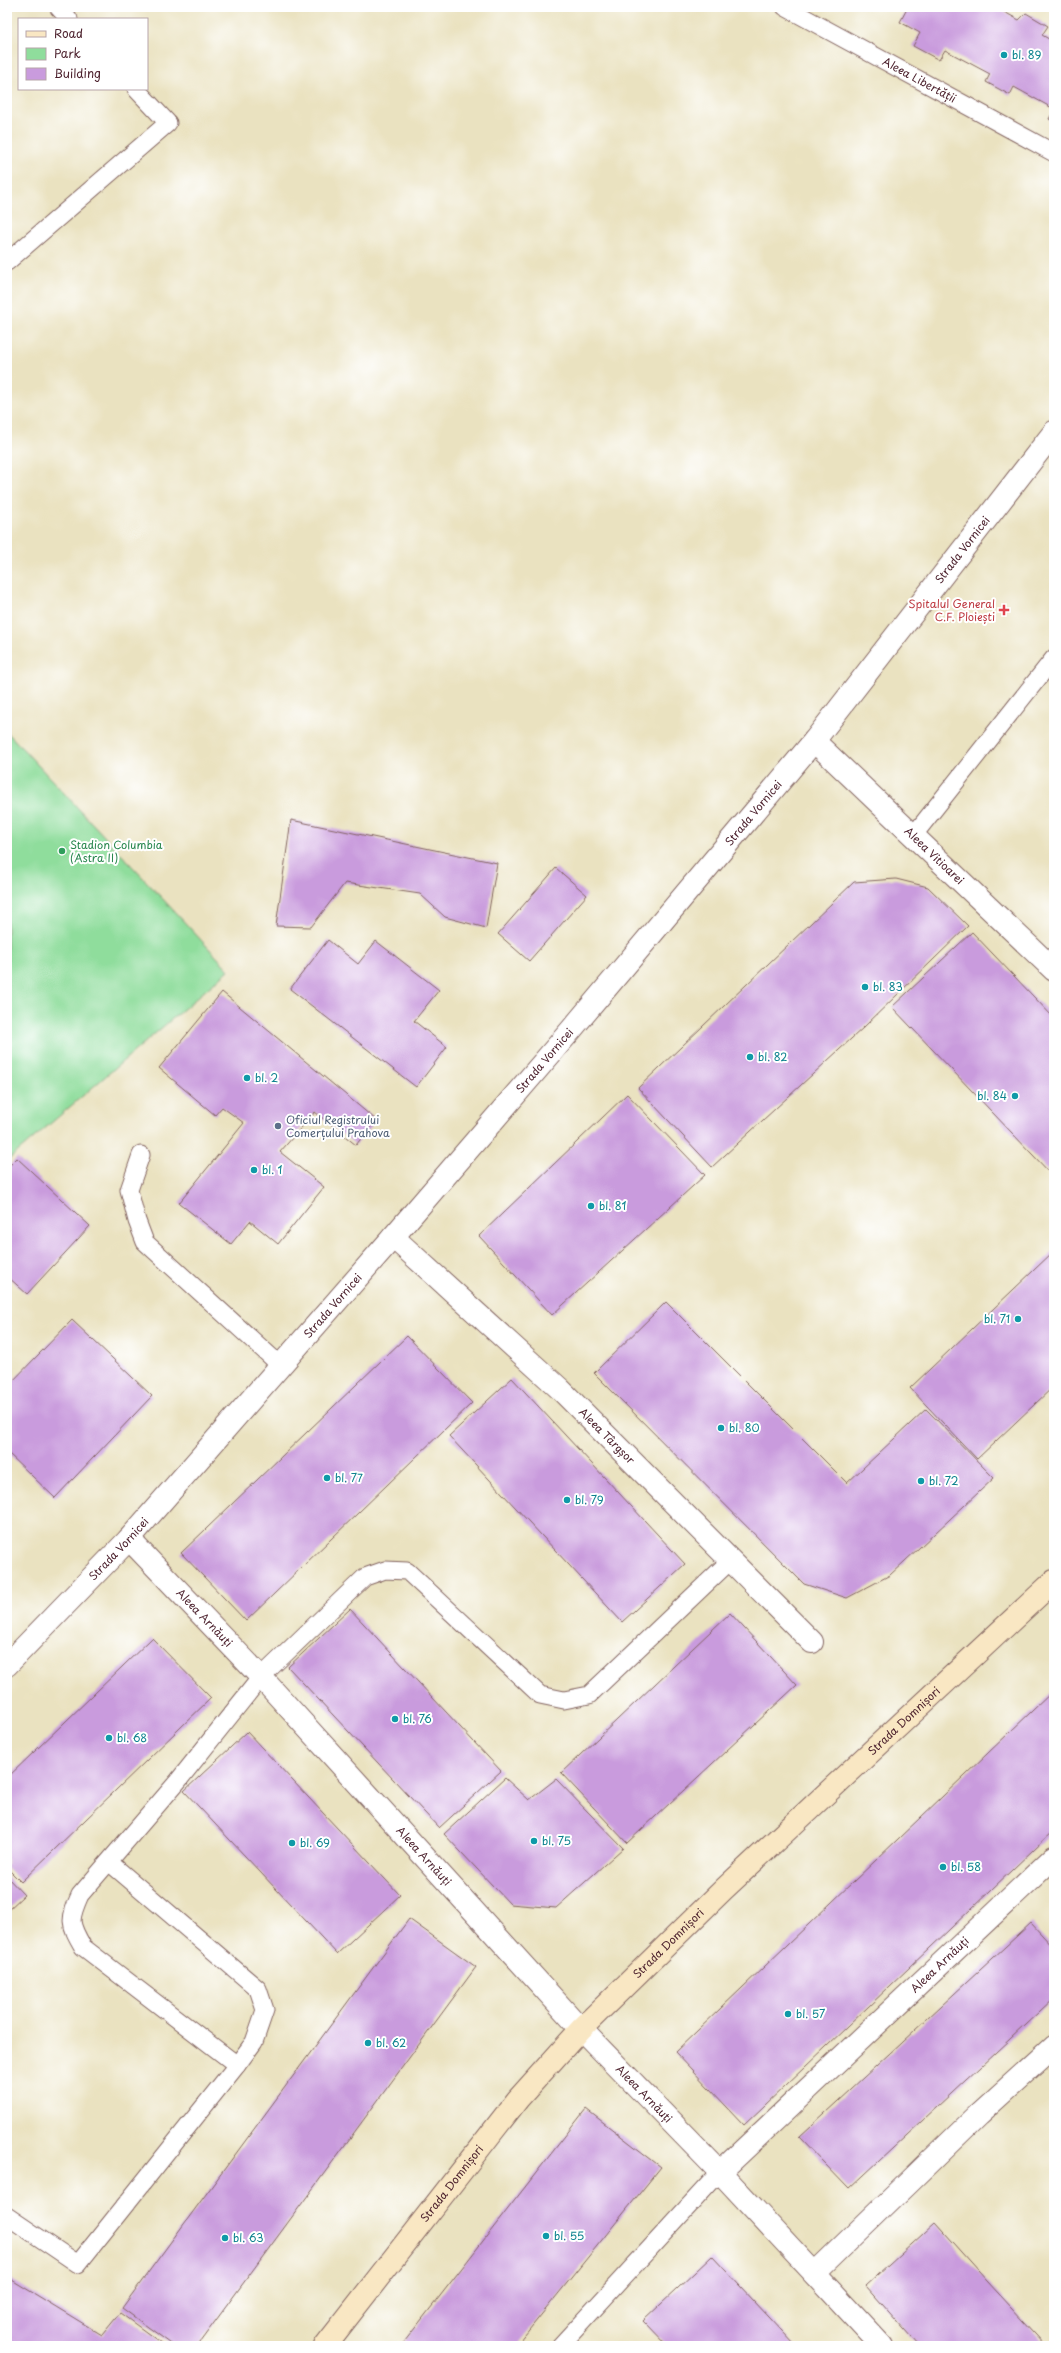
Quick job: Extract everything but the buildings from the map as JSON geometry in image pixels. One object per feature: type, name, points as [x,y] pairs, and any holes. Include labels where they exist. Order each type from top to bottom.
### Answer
[{"type":"street","name":"Strada Vornicei","points":[[7,1665],[129,1539],[280,1364],[393,1237],[814,741],[1054,432]]},
{"type":"street","name":"Aleea Vitioarei","points":[[814,741],[1054,970]]},
{"type":"street","name":"Aleea Târgșor","points":[[393,1237],[560,1389],[812,1642]]},
{"type":"street","name":"Aleea Arnăuți","points":[[129,1539],[261,1677],[581,2029],[720,2172],[882,2346]]},
{"type":"street","name":"Strada Domnișori","points":[[325,2346],[518,2099],[581,2029],[724,1889],[1054,1581]]},
{"type":"street","name":"Aleea Arnăuți","points":[[720,2172],[1054,1857]]},
{"type":"street","points":[[815,2273],[978,2115],[1054,2046]]},
{"type":"lane","points":[[58,7],[69,18]]},
{"type":"lane","name":"Aleea Libertății","points":[[785,7],[1054,153]]},
{"type":"lane","points":[[7,262],[168,123],[137,90]]},
{"type":"lane","points":[[913,836],[1054,659]]},
{"type":"lane","points":[[141,1154],[129,1190],[145,1242],[280,1364]]},
{"type":"lane","points":[[237,2066],[83,1946],[72,1927],[73,1912],[80,1895],[178,1781],[261,1677],[365,1577],[385,1570],[407,1571],[540,1695],[564,1700],[589,1695],[731,1560]]},
{"type":"lane","points":[[7,2216],[78,2264],[237,2066],[254,2042],[265,2010],[258,1989],[109,1862]]},
{"type":"lane","points":[[560,2346],[720,2172]]},
{"type":"green space","name":"Stadion Columbia (Astra II)","points":[[7,732],[229,970],[7,1161]]},
{"type":"place","name":"bl. 89","points":[[1004,55]]},
{"type":"place","name":"Spitalul General C.F. Ploiești","points":[[1004,610]]},
{"type":"place","name":"Stadion Columbia (Astra II)","points":[[62,851]]},
{"type":"place","name":"bl. 83","points":[[865,987]]},
{"type":"place","name":"bl. 82","points":[[750,1057]]},
{"type":"place","name":"bl. 2","points":[[247,1078]]},
{"type":"place","name":"bl. 84","points":[[1015,1096]]},
{"type":"place","name":"Oficiul Registrului Comerțului Prahova","points":[[278,1126]]},
{"type":"place","name":"bl. 1","points":[[254,1170]]},
{"type":"place","name":"bl. 81","points":[[591,1206]]},
{"type":"place","name":"bl. 71","points":[[1018,1319]]},
{"type":"place","name":"bl. 80","points":[[721,1428]]},
{"type":"place","name":"bl. 77","points":[[327,1478]]},
{"type":"place","name":"bl. 72","points":[[921,1481]]},
{"type":"place","name":"bl. 79","points":[[567,1500]]},
{"type":"place","name":"bl. 76","points":[[395,1719]]},
{"type":"place","name":"bl. 68","points":[[109,1738]]},
{"type":"place","name":"bl. 75","points":[[534,1841]]},
{"type":"place","name":"bl. 69","points":[[292,1843]]},
{"type":"place","name":"bl. 58","points":[[943,1867]]},
{"type":"place","name":"bl. 57","points":[[788,2014]]},
{"type":"place","name":"bl. 62","points":[[368,2043]]},
{"type":"place","name":"bl. 55","points":[[546,2236]]},
{"type":"place","name":"bl. 63","points":[[225,2238]]}]
